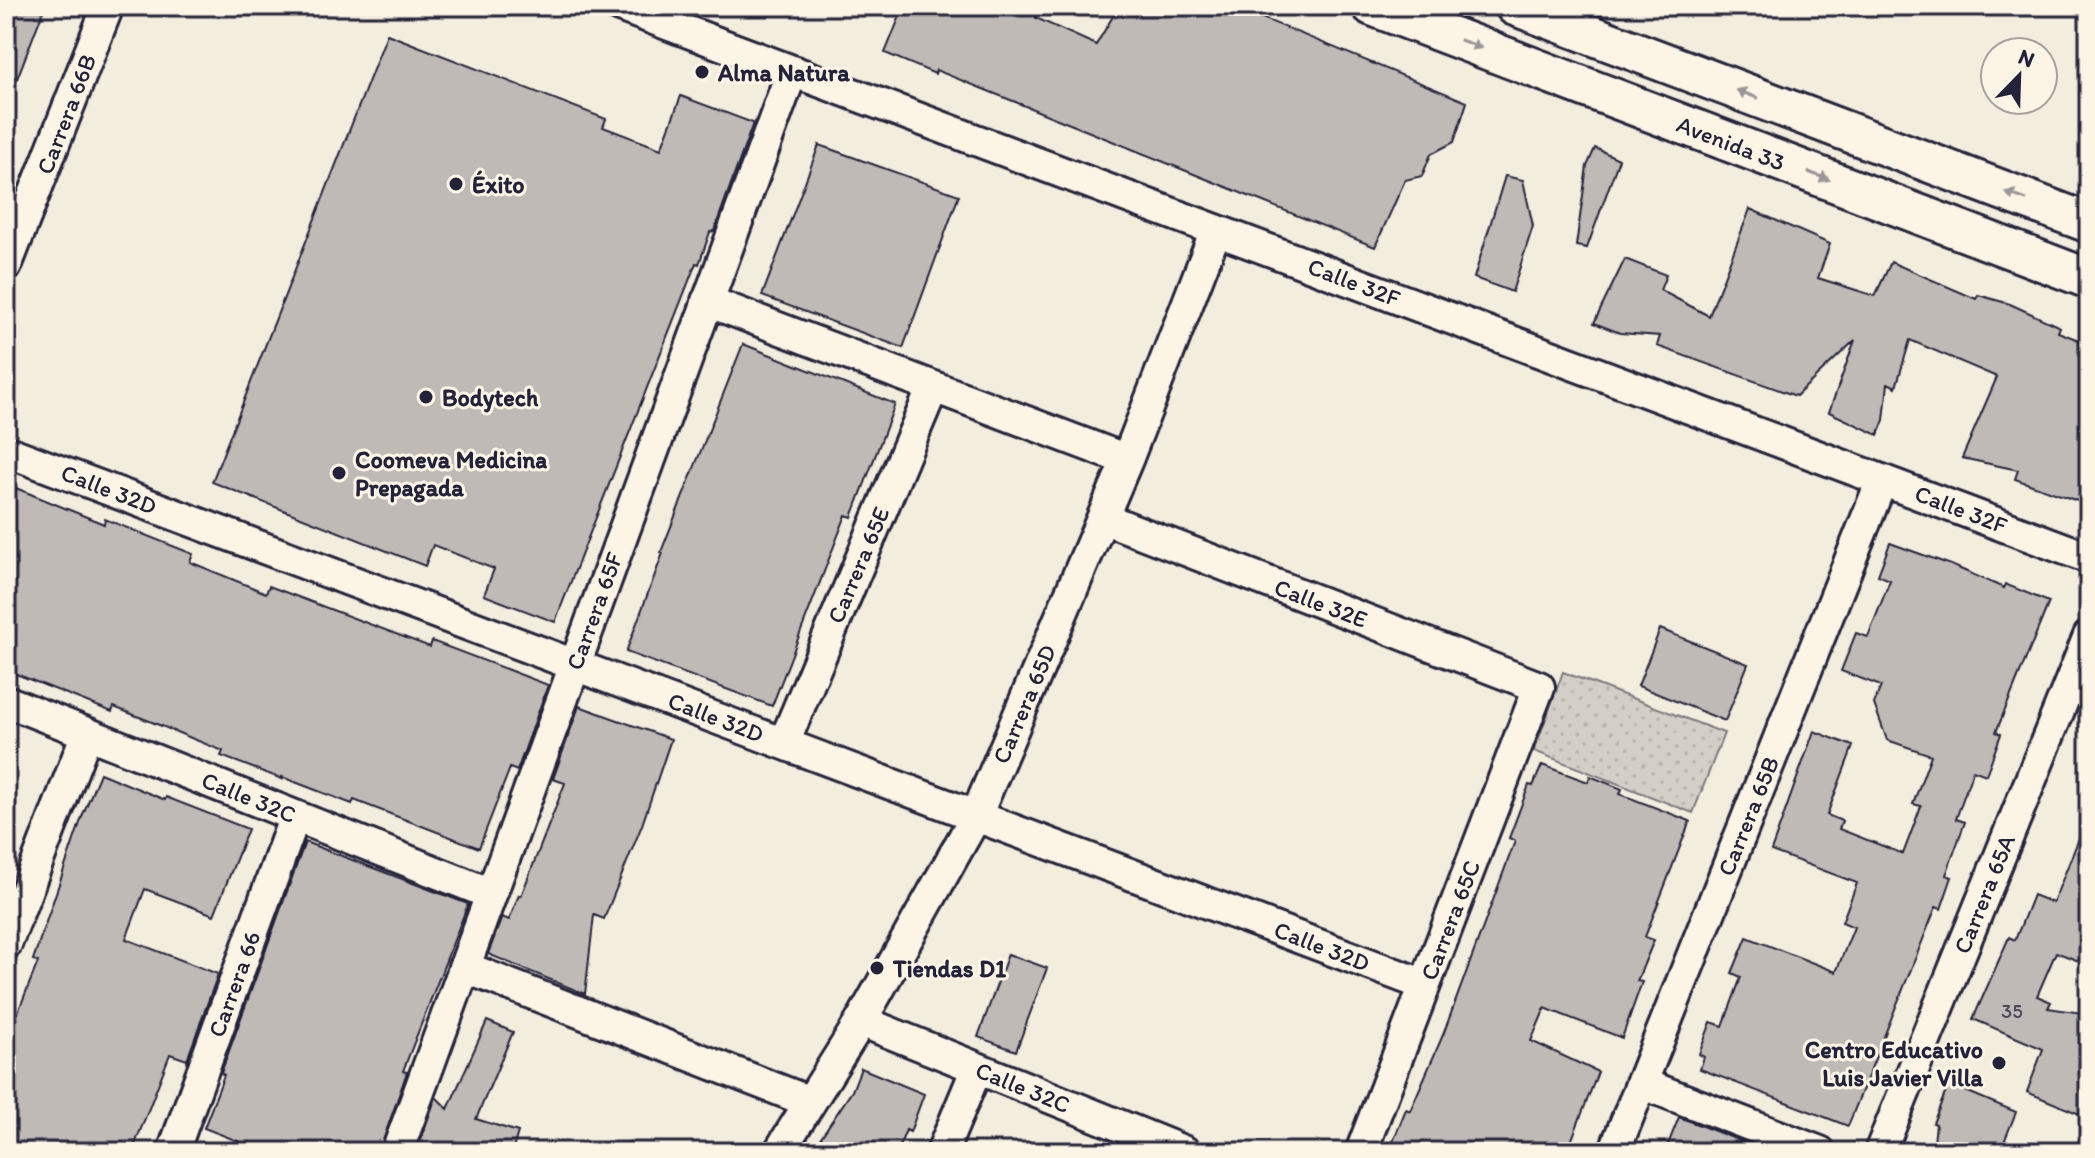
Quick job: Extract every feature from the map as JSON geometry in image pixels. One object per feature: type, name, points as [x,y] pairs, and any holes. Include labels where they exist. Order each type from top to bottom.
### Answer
[{"type":"main road","name":"Avenida 33","points":[[1372,6],[2089,279]]},
{"type":"main road","points":[[1515,6],[2089,223]]},
{"type":"street","name":"Carrera 66B","points":[[6,266],[108,6]]},
{"type":"street","name":"Calle 32F","points":[[619,6],[2089,558]]},
{"type":"street","name":"Carrera 65F","points":[[397,1152],[792,71]]},
{"type":"street","name":"Carrera 65D","points":[[779,1152],[861,1021],[976,816],[1127,460],[1216,230]]},
{"type":"street","points":[[707,301],[1127,460]]},
{"type":"street","name":"Carrera 65E","points":[[784,743],[933,387]]},
{"type":"street","name":"Calle 32D","points":[[6,451],[1425,985]]},
{"type":"street","name":"Carrera 65B","points":[[1614,1152],[1882,480]]},
{"type":"street","name":"Calle 32E","points":[[1103,518],[1539,687]]},
{"type":"street","name":"Carrera 65A","points":[[1880,1152],[2089,636]]},
{"type":"street","name":"Carrera 65C","points":[[1361,1152],[1539,687]]},
{"type":"street","name":"Calle 32C","points":[[6,701],[491,894]]},
{"type":"street","points":[[6,944],[87,733]]},
{"type":"street","name":"Carrera 66","points":[[173,1152],[295,816]]},
{"type":"street","points":[[464,967],[810,1102]]},
{"type":"street","name":"Calle 32C","points":[[861,1021],[1185,1152]]},
{"type":"street","points":[[942,1152],[977,1068]]},
{"type":"street","points":[[1641,1083],[1820,1152]]},
{"type":"shaded area","points":[[1563,672],[1724,733],[1693,813],[1534,751]]},
{"type":"building","points":[[6,6],[45,6],[8,102],[6,101]]},
{"type":"building","points":[[904,6],[1039,6],[1036,18],[1096,45],[1119,6],[1233,6],[1467,102],[1454,142],[1431,154],[1422,176],[1405,180],[1375,247],[936,70],[935,74],[885,53]]},
{"type":"building","points":[[387,34],[606,119],[603,127],[661,149],[681,96],[753,123],[714,231],[710,232],[699,264],[696,263],[555,622],[484,595],[494,569],[433,545],[425,566],[212,482]]},
{"type":"building","points":[[819,145],[959,195],[903,348],[762,296]]},
{"type":"building","points":[[1595,148],[1619,159],[1587,248],[1576,246],[1587,166]]},
{"type":"building","points":[[1505,176],[1523,180],[1533,226],[1512,292],[1474,278]]},
{"type":"building","points":[[1750,209],[1830,244],[1818,278],[1875,296],[1891,262],[1976,299],[1978,295],[2010,304],[2060,327],[2058,332],[2089,344],[2089,505],[2015,479],[2018,470],[1962,458],[1997,377],[1910,340],[1896,387],[1888,383],[1884,420],[1878,435],[1829,412],[1855,340],[1796,396],[1657,346],[1660,336],[1620,333],[1594,323],[1625,259],[1666,275],[1660,290],[1709,316]]},
{"type":"building","points":[[743,344],[895,404],[852,517],[846,515],[772,706],[626,652],[661,552]]},
{"type":"building","points":[[6,484],[104,524],[105,519],[193,554],[190,562],[266,593],[269,586],[430,647],[432,641],[548,685],[517,771],[510,768],[479,848],[354,800],[352,804],[282,779],[221,756],[223,751],[147,720],[114,707],[112,712],[6,670]]},
{"type":"building","points":[[1890,543],[2004,588],[2005,584],[2049,602],[1996,732],[2001,734],[1986,775],[1973,770],[1956,819],[1965,822],[1946,875],[1952,877],[1941,909],[1936,907],[1848,1126],[1700,1069],[1704,1057],[1699,1054],[1711,1022],[1723,1026],[1741,977],[1732,973],[1747,937],[1836,972],[1854,927],[1842,922],[1857,883],[1771,851],[1814,731],[1853,746],[1827,815],[1842,821],[1839,829],[1903,854],[1921,806],[1913,804],[1931,755],[1887,740],[1874,704],[1881,686],[1841,671],[1856,633],[1868,637],[1890,580],[1878,575]]},
{"type":"building","points":[[1660,629],[1748,664],[1725,721],[1638,686]]},
{"type":"building","points":[[579,706],[671,739],[642,825],[604,919],[594,915],[585,994],[488,954],[502,917],[509,920],[521,896],[565,783],[553,779]]},
{"type":"building","points":[[1542,765],[1588,782],[1590,776],[1622,789],[1620,794],[1690,821],[1645,937],[1654,940],[1637,981],[1642,982],[1622,1038],[1545,1008],[1531,1041],[1598,1072],[1567,1152],[1389,1152],[1406,1109],[1410,1111],[1443,1035],[1515,841],[1509,838],[1529,785],[1533,786]]},
{"type":"building","points":[[100,773],[248,829],[214,915],[145,889],[126,939],[218,974],[187,1060],[170,1054],[132,1152],[6,1152],[6,1042],[38,962],[33,960]]},
{"type":"building","points":[[2088,816],[2089,965],[2056,952],[2037,996],[2051,1002],[2048,1008],[2089,1014],[2089,1118],[2027,1092],[2043,1049],[1973,1019],[2009,937],[2015,940],[2033,895],[2053,903]]},
{"type":"building","points":[[305,842],[468,904],[403,1071],[407,1072],[379,1152],[266,1152],[204,1128]]},
{"type":"building","points":[[1008,954],[1047,968],[1016,1051],[978,1037]]},
{"type":"building","points":[[487,1021],[513,1032],[476,1119],[518,1132],[512,1152],[416,1152],[436,1097],[448,1109]]},
{"type":"building","points":[[861,1068],[924,1094],[910,1132],[906,1130],[897,1152],[811,1152],[852,1091]]},
{"type":"building","points":[[1949,1084],[2016,1112],[2000,1152],[1933,1152],[1936,1124],[1933,1123]]},
{"type":"building","points":[[1679,1117],[1761,1149],[1761,1152],[1665,1152]]},
{"type":"place","name":"Alma Natura","points":[[702,72]]},
{"type":"place","name":"Éxito","points":[[456,184]]},
{"type":"place","name":"Bodytech","points":[[426,397]]},
{"type":"place","name":"Coomeva Medicina Prepagada","points":[[339,473]]},
{"type":"place","name":"Tiendas D1","points":[[877,968]]},
{"type":"place","name":"Centro Educativo Luis Javier Villa","points":[[1999,1063]]}]
